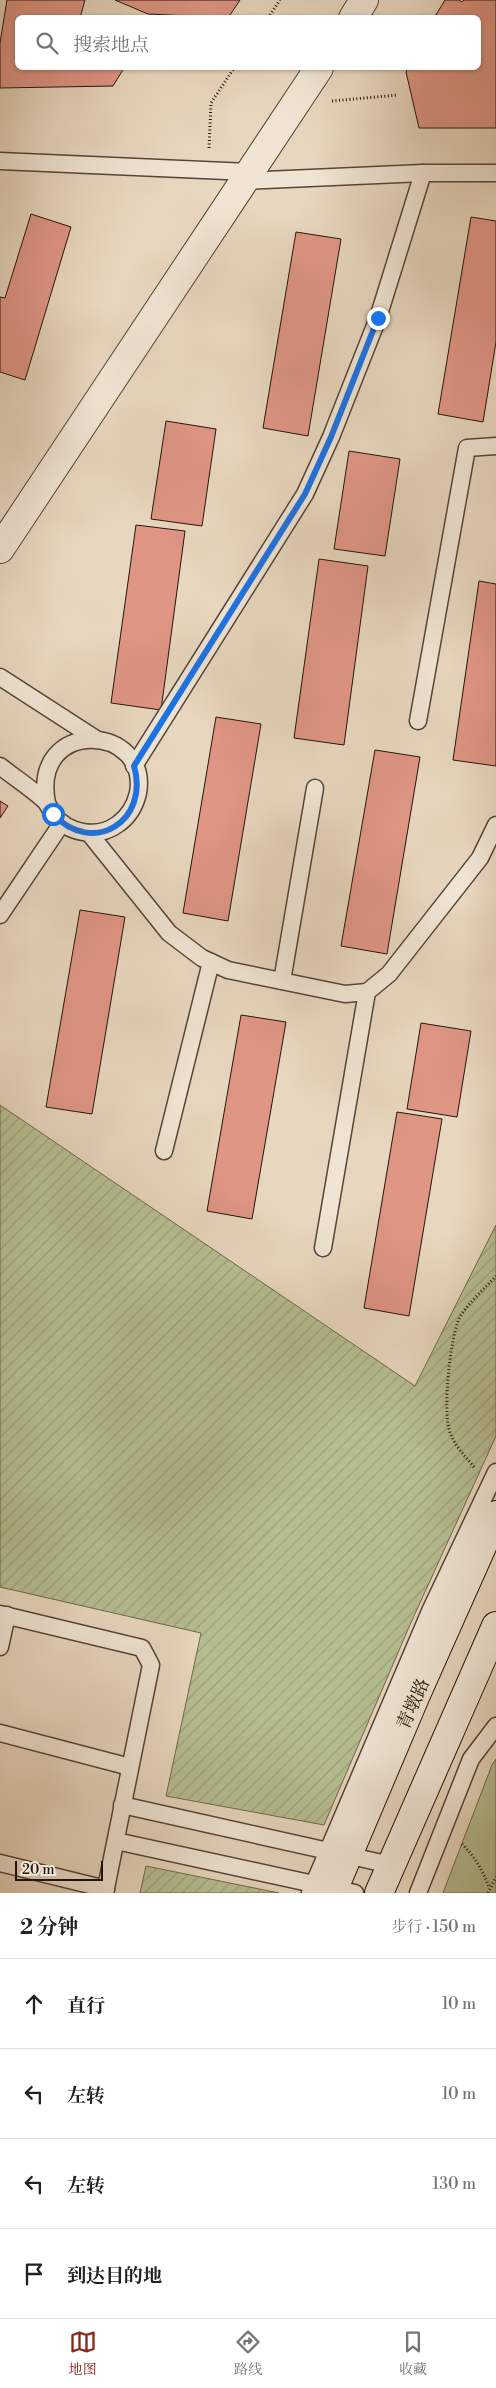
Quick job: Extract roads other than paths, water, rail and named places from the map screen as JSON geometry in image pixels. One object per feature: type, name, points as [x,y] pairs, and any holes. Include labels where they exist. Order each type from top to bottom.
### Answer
[{"type":"main road","points":[[354,15],[364,0]]},
{"type":"main road","points":[[0,549],[318,70]]},
{"type":"main road","name":"青墩路","points":[[329,1890],[338,1853],[496,1515]]},
{"type":"main road","points":[[379,1893],[496,1626]]},
{"type":"lane","points":[[1,163],[209,171],[247,177],[496,173]]},
{"type":"lane","points":[[134,766],[305,494],[331,437],[378,318],[423,173]]},
{"type":"lane","points":[[418,721],[467,448],[496,446]]},
{"type":"lane","points":[[0,677],[96,739],[118,747],[134,766],[138,778],[138,791],[130,812],[115,826],[107,831],[89,833],[73,830],[62,823],[47,802],[0,766]]},
{"type":"lane","points":[[47,802],[44,787],[46,771],[54,757],[66,746],[80,740],[96,739]]},
{"type":"lane","points":[[282,981],[315,788]]},
{"type":"lane","points":[[0,916],[62,823]]},
{"type":"lane","points":[[89,833],[168,933],[211,962],[228,970],[345,994],[367,992],[389,974],[480,858],[496,825]]},
{"type":"lane","points":[[164,1151],[211,962]]},
{"type":"lane","points":[[323,1248],[367,992]]},
{"type":"lane","points":[[338,1853],[432,1609],[493,1479]]},
{"type":"lane","points":[[0,1647],[3,1615],[142,1648],[151,1665],[105,1891],[0,1863]]},
{"type":"lane","points":[[418,1893],[471,1759],[496,1726]]},
{"type":"lane","points":[[0,1733],[130,1767]]},
{"type":"lane","points":[[122,1805],[390,1865]]},
{"type":"lane","points":[[116,1841],[329,1890]]}]
